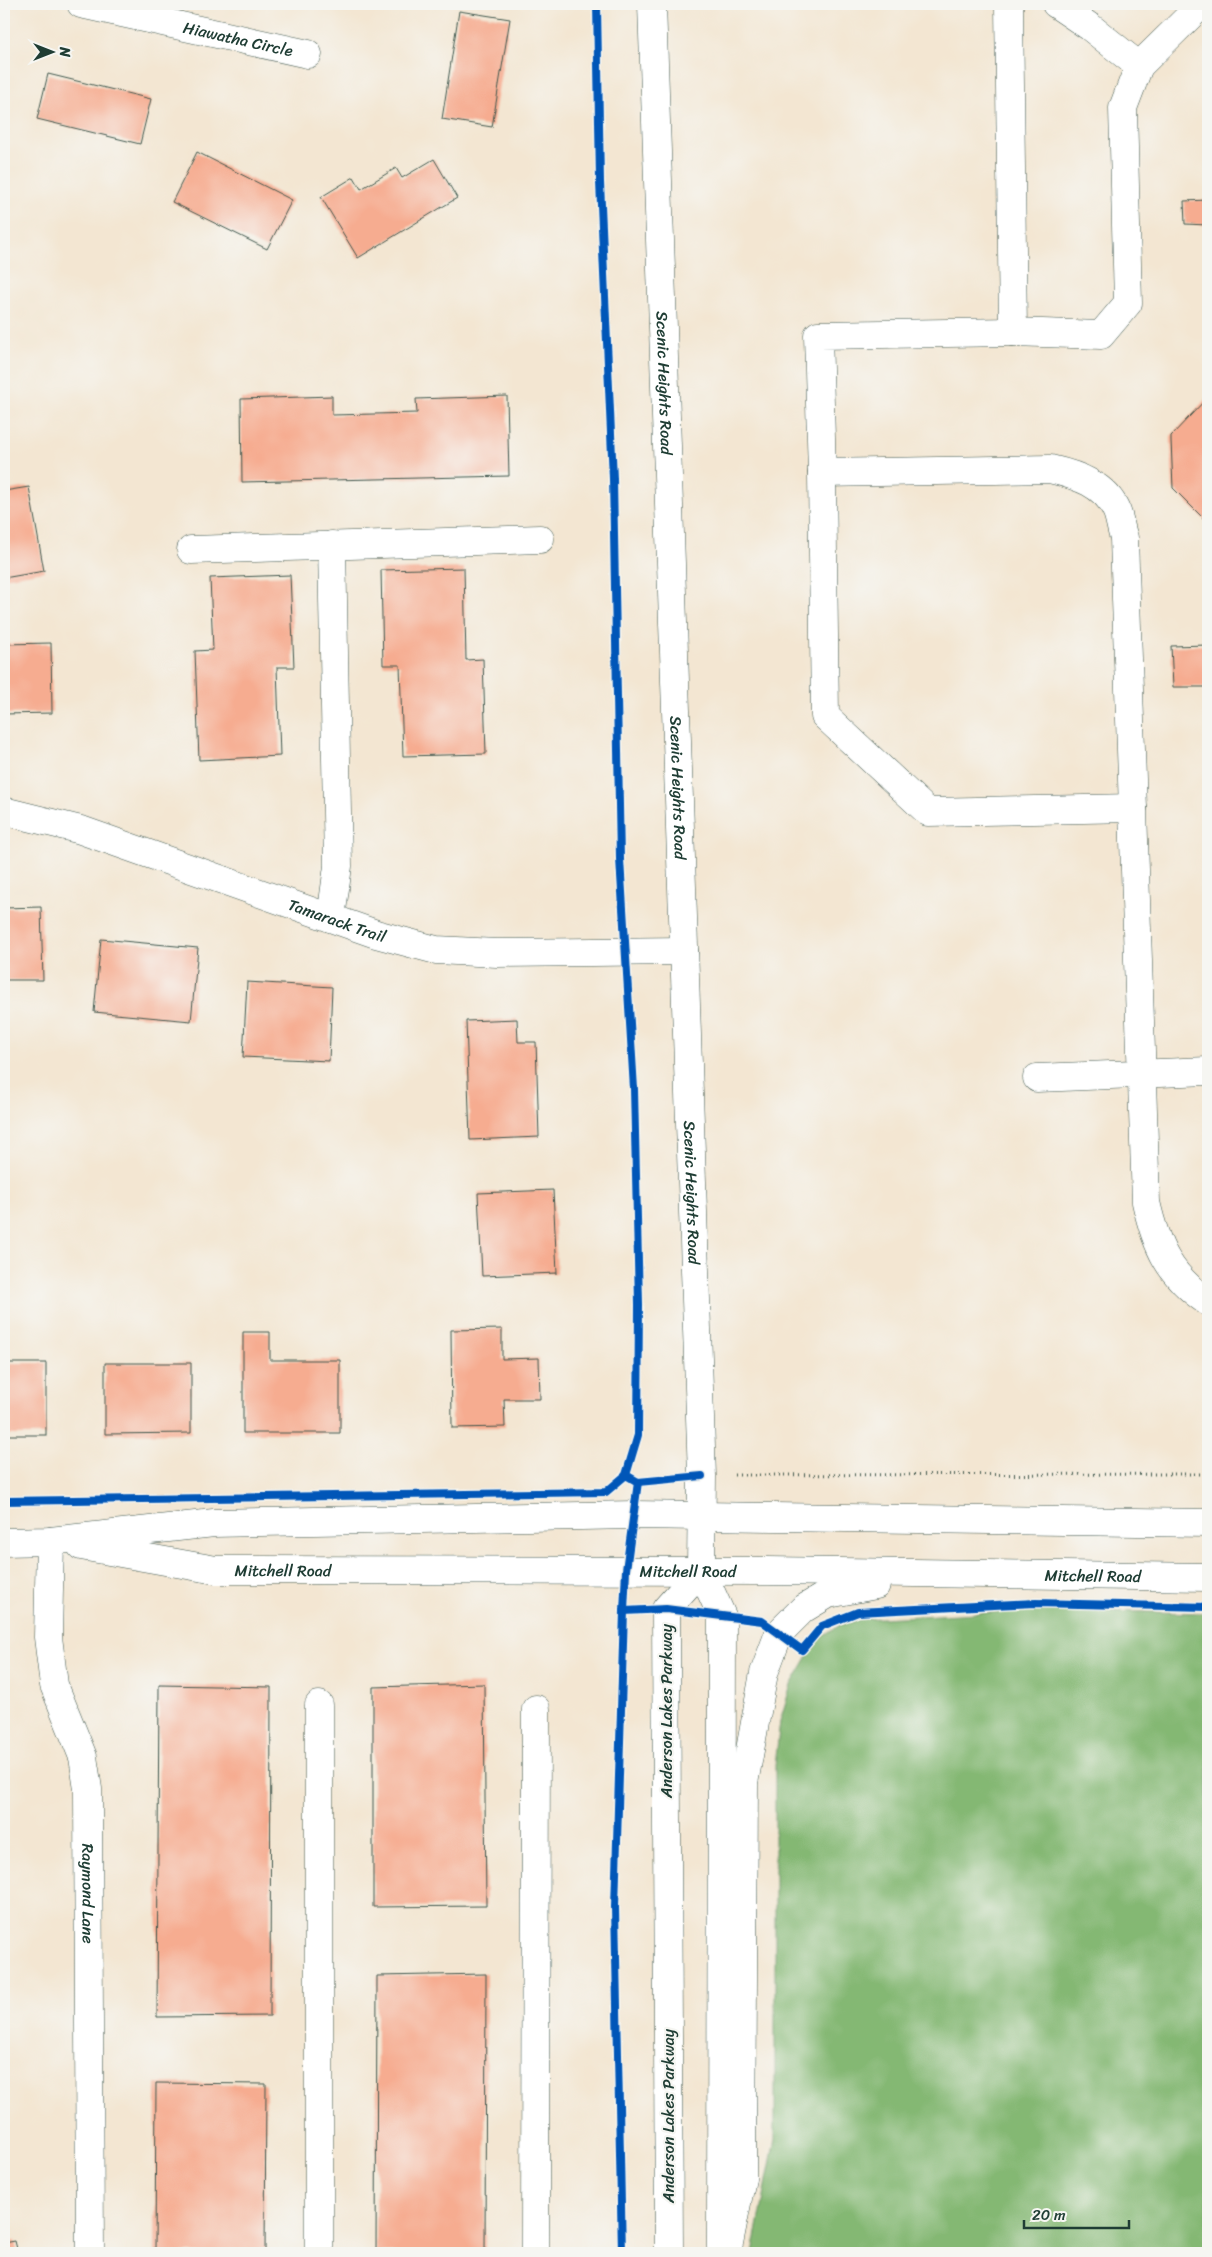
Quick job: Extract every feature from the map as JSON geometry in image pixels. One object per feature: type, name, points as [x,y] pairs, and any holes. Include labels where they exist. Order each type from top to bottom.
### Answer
[{"type":"street","name":"Hiawatha Circle","points":[[81,4],[308,54]]},
{"type":"street","name":"Scenic Heights Road","points":[[652,4],[702,1476],[701,1570]]},
{"type":"street","points":[[1009,4],[1013,332]]},
{"type":"street","points":[[1056,4],[1139,66]]},
{"type":"street","points":[[1133,808],[928,812],[825,716],[818,335],[1013,332],[1101,335],[1128,303],[1123,108],[1139,66],[1202,4]]},
{"type":"street","points":[[822,472],[1050,469],[1077,475],[1101,490],[1116,510],[1124,538],[1146,1202],[1153,1231],[1169,1265],[1195,1293],[1208,1302]]},
{"type":"street","points":[[191,550],[540,539]]},
{"type":"street","points":[[331,918],[338,866],[332,545]]},
{"type":"street","name":"Tamarack Trail","points":[[4,811],[81,830],[376,934],[436,950],[498,953],[684,951]]},
{"type":"street","points":[[1037,1078],[1142,1072],[1208,1071]]},
{"type":"street","name":"Mitchell Road","points":[[4,1542],[50,1541],[214,1523],[634,1515],[1208,1523]]},
{"type":"street","name":"Mitchell Road","points":[[50,1541],[216,1570],[701,1570],[1208,1577]]},
{"type":"street","name":"Raymond Lane","points":[[50,1541],[48,1637],[54,1685],[83,1757],[88,1789],[90,2253]]},
{"type":"street","points":[[701,1570],[722,1616],[721,2253]]},
{"type":"street","name":"Anderson Lakes Parkway","points":[[668,2253],[666,1609],[701,1570]]},
{"type":"street","points":[[728,2253],[742,2178],[744,1783],[764,1673],[779,1633],[802,1609],[828,1594],[864,1586],[1015,1575]]},
{"type":"street","points":[[318,1705],[318,2253]]},
{"type":"street","points":[[535,2253],[536,1709]]},
{"type":"path","points":[[702,1476],[776,1474],[1208,1474]]},
{"type":"green space","points":[[1036,1610],[1208,1613],[1208,2253],[753,2253],[775,2139],[775,1766],[780,1721],[791,1685],[822,1636],[840,1625],[862,1619]]},
{"type":"building","points":[[459,11],[510,19],[492,127],[442,119]]},
{"type":"building","points":[[48,74],[151,99],[140,144],[37,119]]},
{"type":"building","points":[[197,152],[292,200],[267,249],[172,202]]},
{"type":"building","points":[[434,159],[457,198],[358,258],[321,197],[354,177],[361,189],[396,168],[402,178]]},
{"type":"building","points":[[1208,200],[1208,225],[1185,224],[1184,201]]},
{"type":"building","points":[[332,396],[332,415],[417,413],[416,399],[507,396],[509,476],[242,482],[241,399]]},
{"type":"building","points":[[1208,397],[1208,523],[1173,488],[1171,436]]},
{"type":"building","points":[[29,487],[44,571],[4,578],[4,491]]},
{"type":"building","points":[[464,568],[466,660],[483,659],[486,754],[403,756],[400,665],[383,665],[381,570]]},
{"type":"building","points":[[290,575],[294,667],[277,667],[280,756],[199,760],[195,651],[213,650],[210,578]]},
{"type":"building","points":[[51,643],[52,713],[4,714],[4,644]]},
{"type":"building","points":[[1208,645],[1208,687],[1173,687],[1171,646]]},
{"type":"building","points":[[41,907],[43,980],[4,980],[4,908]]},
{"type":"building","points":[[101,939],[198,948],[191,1021],[94,1012]]},
{"type":"building","points":[[247,982],[332,987],[329,1061],[243,1057]]},
{"type":"building","points":[[517,1019],[518,1042],[536,1042],[539,1137],[470,1140],[466,1021]]},
{"type":"building","points":[[553,1190],[557,1273],[482,1276],[478,1193]]},
{"type":"building","points":[[502,1329],[502,1359],[539,1358],[540,1399],[504,1399],[505,1427],[452,1428],[451,1330]]},
{"type":"building","points":[[243,1332],[270,1332],[270,1360],[340,1360],[340,1433],[243,1433]]},
{"type":"building","points":[[4,1363],[46,1363],[46,1435],[4,1435]]},
{"type":"building","points":[[105,1363],[191,1363],[191,1433],[105,1434]]},
{"type":"building","points":[[484,1684],[486,1906],[373,1907],[373,1687]]},
{"type":"building","points":[[159,1685],[271,1687],[270,2016],[157,2017]]},
{"type":"building","points":[[486,1974],[485,2253],[376,2253],[377,1976]]},
{"type":"building","points":[[156,2083],[266,2084],[265,2253],[155,2253]]},
{"type":"building","points":[[15,2241],[18,2253],[4,2253],[4,2243]]},
{"type":"cycle path","points":[[597,4],[600,182],[613,479],[620,859],[634,1089],[639,1304],[638,1435],[626,1475],[638,1482],[702,1476]]},
{"type":"cycle path","points":[[4,1501],[606,1492],[626,1475]]},
{"type":"cycle path","points":[[622,2253],[615,1907],[626,1570],[638,1482]]},
{"type":"cycle path","points":[[624,1611],[666,1609],[762,1621],[802,1650],[822,1626],[858,1612],[1036,1603],[1208,1607]]}]
